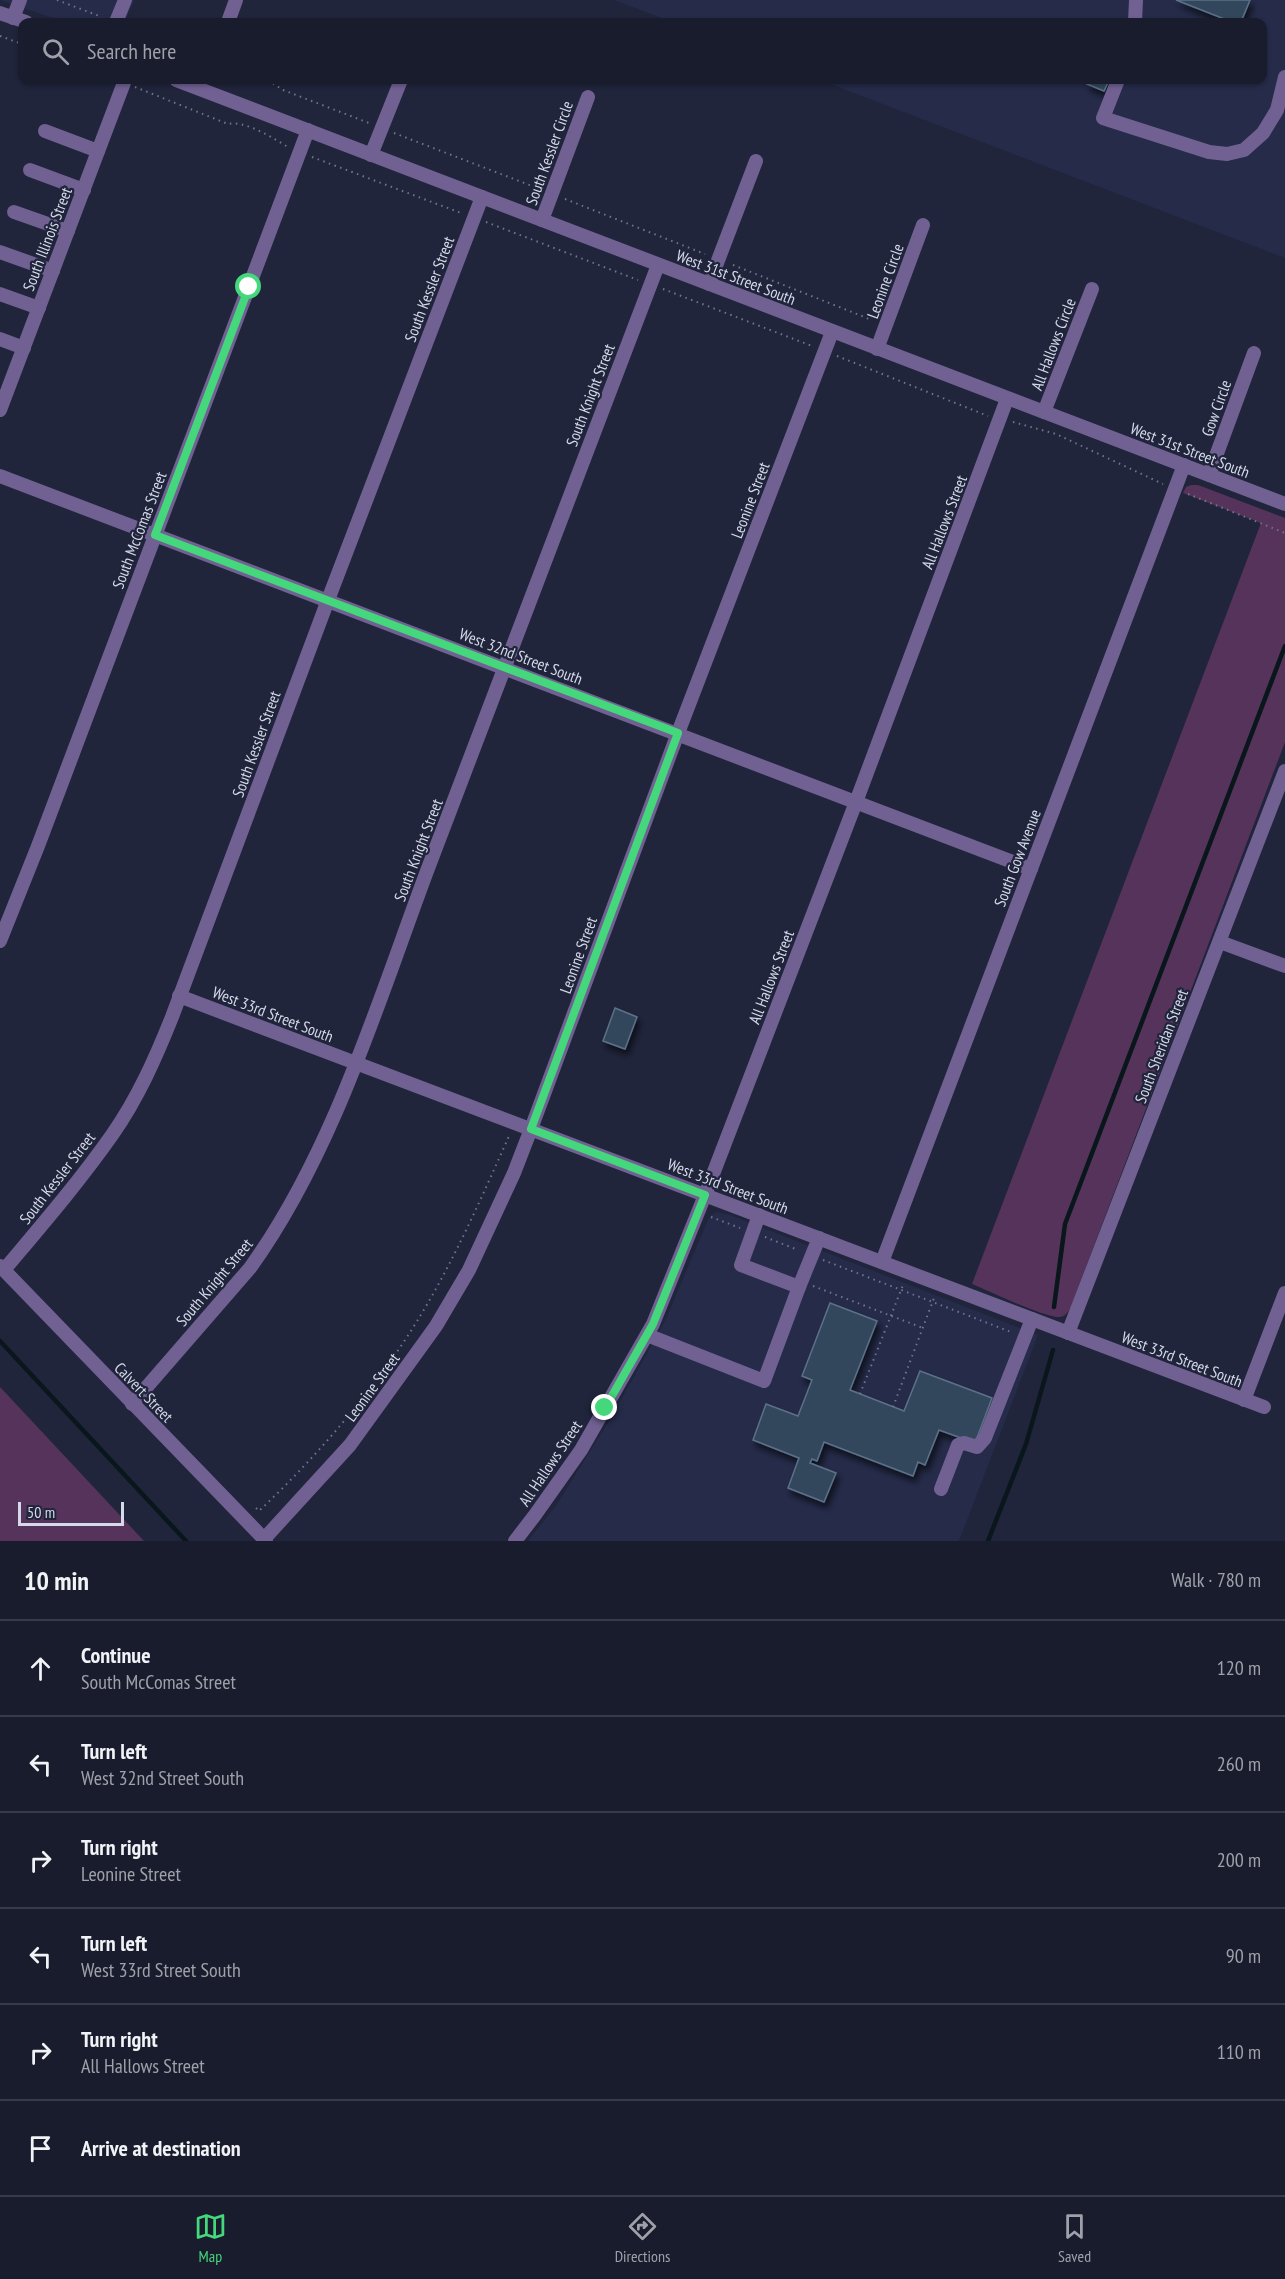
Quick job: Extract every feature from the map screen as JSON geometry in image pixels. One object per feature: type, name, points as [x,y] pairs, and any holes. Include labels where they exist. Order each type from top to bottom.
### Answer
[{"type":"street","points":[[13,18],[20,0]]},
{"type":"street","points":[[118,18],[125,0]]},
{"type":"street","points":[[229,18],[236,0]]},
{"type":"street","points":[[1136,0],[1136,18]]},
{"type":"street","points":[[1116,84],[1103,118],[1209,152],[1227,154],[1244,150],[1263,133],[1277,110],[1285,77]]},
{"type":"street","name":"South Illinois Street","points":[[0,410],[124,84]]},
{"type":"street","name":"West 31st Street South","points":[[203,84],[371,155],[1285,504]]},
{"type":"street","points":[[371,155],[399,84]]},
{"type":"street","name":"South Kessler Circle","points":[[542,220],[588,97]]},
{"type":"street","name":"South McComas Street","points":[[0,941],[308,130]]},
{"type":"street","points":[[45,131],[98,151]]},
{"type":"street","points":[[709,284],[756,161]]},
{"type":"street","points":[[30,170],[84,190]]},
{"type":"street","name":"South Kessler Street","points":[[2,1268],[68,1194],[113,1134],[150,1069],[180,996],[482,197]]},
{"type":"street","points":[[14,212],[68,231]]},
{"type":"street","name":"Leonine Circle","points":[[877,349],[923,225]]},
{"type":"street","points":[[0,252],[53,272]]},
{"type":"street","name":"South Knight Street","points":[[132,1404],[238,1283],[267,1244],[310,1169],[355,1062],[658,265]]},
{"type":"street","name":"All Hallows Circle","points":[[1044,412],[1092,289]]},
{"type":"street","points":[[0,294],[39,308]]},
{"type":"street","name":"Leonine Street","points":[[265,1540],[350,1445],[436,1326],[469,1270],[514,1173],[678,733],[832,332]]},
{"type":"street","points":[[0,339],[24,348]]},
{"type":"street","name":"Gow Circle","points":[[1209,475],[1254,353]]},
{"type":"street","name":"All Hallows Street","points":[[515,1541],[536,1515],[584,1445],[653,1324],[856,802],[1007,399]]},
{"type":"street","name":"South Gow Avenue","points":[[882,1262],[1184,465]]},
{"type":"street","name":"West 32nd Street South","points":[[0,476],[1031,868]]},
{"type":"street","name":"South Sheridan Street","points":[[1068,1333],[1285,771]]},
{"type":"street","points":[[1220,942],[1285,966]]},
{"type":"street","name":"West 33rd Street South","points":[[180,996],[1264,1407]]},
{"type":"street","points":[[759,1215],[741,1265],[801,1284]]},
{"type":"street","points":[[647,1335],[764,1381],[819,1238]]},
{"type":"street","name":"Calvert Street","points":[[2,1268],[265,1540]]},
{"type":"street","points":[[1244,1400],[1285,1293]]},
{"type":"street","points":[[941,1489],[958,1444],[964,1443],[977,1447],[985,1438],[1032,1319]]},
{"type":"path","points":[[57,0],[105,18]]},
{"type":"path","points":[[0,36],[18,43]]},
{"type":"path","points":[[132,84],[228,124],[234,122],[271,136],[286,147],[825,351],[999,421],[1025,424],[1056,434],[1175,489],[1285,533]]},
{"type":"path","points":[[274,84],[283,90],[873,320]]},
{"type":"path","points":[[251,1503],[259,1511],[311,1460],[401,1347],[431,1298],[468,1228],[510,1133]]},
{"type":"path","points":[[709,1216],[1017,1334]]},
{"type":"path","points":[[801,1284],[923,1328]]},
{"type":"path","points":[[860,1394],[903,1284]]},
{"type":"path","points":[[893,1407],[934,1298]]},
{"type":"shaded area","points":[[0,0],[134,0],[127,18],[53,18]]},
{"type":"shaded area","points":[[614,0],[1285,0],[1285,258],[830,84],[1267,84],[1267,18],[661,18]]},
{"type":"shaded area","points":[[1198,485],[1285,518],[1285,742],[1070,1309],[1064,1316],[1051,1316],[972,1284],[1261,523],[1183,493],[1186,487]]},
{"type":"shaded area","points":[[717,1212],[730,1215],[1038,1335],[959,1541],[528,1541],[557,1504],[612,1416],[666,1319],[707,1222],[711,1215]]},
{"type":"shaded area","points":[[0,1387],[144,1541],[0,1541]]},
{"type":"building","points":[[1176,0],[1250,0],[1243,18],[1222,18]]},
{"type":"building","points":[[1087,84],[1107,84],[1104,91]]},
{"type":"building","points":[[615,1008],[637,1017],[625,1049],[603,1041]]},
{"type":"building","points":[[830,1303],[877,1321],[850,1390],[904,1411],[920,1371],[992,1398],[975,1443],[939,1430],[925,1465],[918,1462],[913,1476],[824,1442],[817,1461],[812,1459],[810,1463],[836,1473],[824,1502],[788,1488],[799,1458],[753,1440],[766,1404],[798,1416],[812,1380],[802,1376]]},
{"type":"waterway","points":[[1054,1307],[1065,1224],[1285,646]]},
{"type":"waterway","points":[[0,1341],[186,1541]]},
{"type":"waterway","points":[[988,1541],[1026,1444],[1053,1350]]},
{"type":"route","points":[[249,287],[155,535],[678,733],[531,1129],[705,1195],[653,1324],[605,1408]]}]
